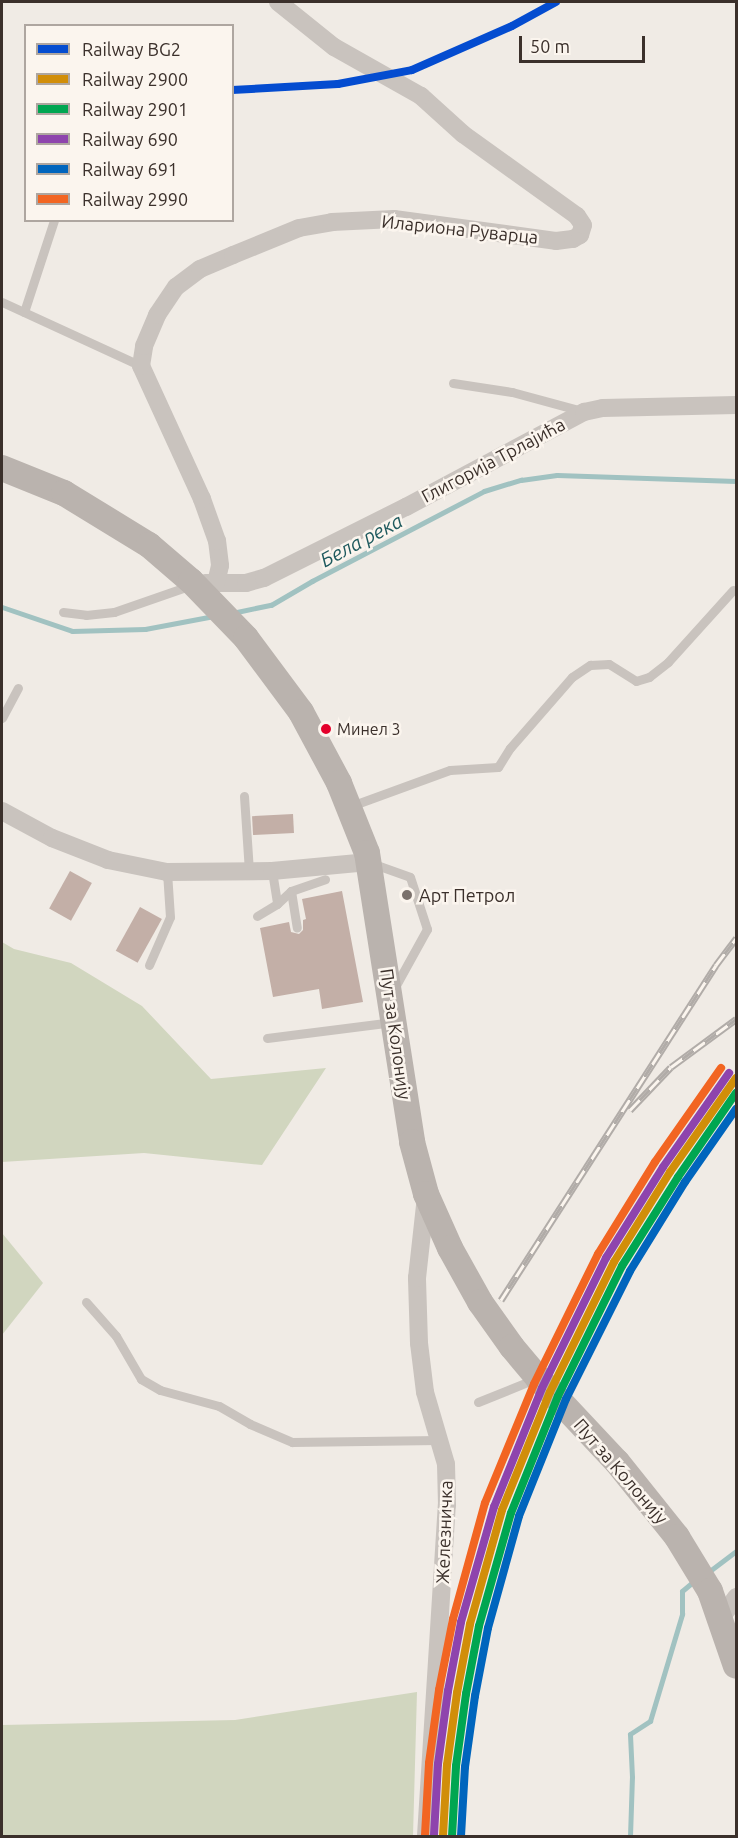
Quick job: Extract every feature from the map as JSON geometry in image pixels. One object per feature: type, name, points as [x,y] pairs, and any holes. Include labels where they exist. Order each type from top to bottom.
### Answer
[{"type":"street","name":"Илариона Руварца","points":[[141,366],[144,346],[157,315],[176,287],[200,269],[299,228],[332,222],[394,219],[555,241],[573,239],[580,235],[583,225],[578,216],[462,134],[421,96],[334,47],[278,2]]},
{"type":"street","points":[[141,366],[202,499],[217,541],[220,565],[208,590]]},
{"type":"street","name":"Глигорија Трлајића","points":[[208,590],[264,578],[406,507],[584,412],[603,408],[736,405]]},
{"type":"street","name":"Пут за Колонију","points":[[2,468],[64,493],[149,545],[208,590],[301,712],[339,783],[369,862],[412,1142],[426,1194],[450,1248],[480,1302],[538,1378],[617,1462],[677,1537],[710,1591],[736,1666]]},
{"type":"street","points":[[2,811],[52,838],[108,860],[167,872],[272,871],[369,862]]},
{"type":"street","name":"Железничка","points":[[426,1194],[417,1278],[419,1343],[425,1392],[446,1464],[447,1505],[426,1836]]},
{"type":"street","points":[[721,1618],[736,1597]]},
{"type":"lane","points":[[24,312],[53,222]]},
{"type":"lane","points":[[2,302],[141,366]]},
{"type":"lane","points":[[453,383],[512,392],[584,412]]},
{"type":"lane","points":[[63,612],[86,615],[114,612],[208,590]]},
{"type":"lane","points":[[349,807],[450,770],[498,766],[510,748],[572,677],[590,665],[609,664],[636,681],[649,677],[668,662],[733,590]]},
{"type":"lane","points":[[2,718],[18,687]]},
{"type":"lane","points":[[244,796],[249,871]]},
{"type":"lane","points":[[369,862],[410,877],[427,929],[391,995]]},
{"type":"lane","points":[[272,871],[277,904]]},
{"type":"lane","points":[[149,965],[170,917],[167,872]]},
{"type":"lane","points":[[257,916],[277,904],[291,891],[326,879]]},
{"type":"lane","points":[[291,891],[297,928]]},
{"type":"lane","points":[[267,1038],[395,1022]]},
{"type":"lane","points":[[86,1302],[116,1336],[141,1379],[160,1390],[219,1406],[250,1424],[292,1442],[438,1440]]},
{"type":"lane","points":[[478,1402],[538,1378]]},
{"type":"green space","points":[[2,942],[14,949],[71,963],[142,1006],[211,1079],[326,1068],[262,1165],[144,1153],[2,1162]]},
{"type":"green space","points":[[2,1233],[43,1283],[2,1335]]},
{"type":"green space","points":[[417,1692],[413,1836],[2,1836],[2,1725],[235,1720]]},
{"type":"building","points":[[293,814],[294,833],[253,835],[252,816]]},
{"type":"building","points":[[70,871],[92,883],[71,921],[49,909]]},
{"type":"building","points":[[342,891],[363,1002],[322,1009],[319,989],[273,997],[260,928],[289,922],[291,932],[299,934],[303,930],[303,920],[306,919],[302,899]]},
{"type":"building","points":[[140,907],[162,919],[138,963],[116,951]]},
{"type":"waterway","name":"Бела река","points":[[232,613],[271,605],[312,581],[484,491],[521,480],[557,475],[736,481]]},
{"type":"waterway","name":"Бела река","points":[[2,607],[72,631],[145,629],[214,616]]},
{"type":"waterway","points":[[707,1573],[736,1551]]},
{"type":"waterway","points":[[630,1836],[632,1777],[630,1734],[650,1721],[682,1614],[682,1591],[694,1581]]},
{"type":"railway","points":[[501,1300],[716,965],[736,938]]},
{"type":"railway","points":[[630,1110],[671,1067],[736,1019]]},
{"type":"rail line","name":"BG2","points":[[234,90],[338,84],[412,70],[512,26],[556,2]]},
{"type":"rail line","name":"2990","points":[[425,1835],[429,1763],[439,1690],[453,1619],[485,1503],[534,1384],[598,1254],[655,1162],[721,1068]]},
{"type":"rail line","name":"690","points":[[434,1835],[438,1764],[448,1691],[461,1622],[494,1507],[542,1388],[606,1258],[663,1167],[729,1073]]},
{"type":"rail line","name":"2900","points":[[443,1836],[447,1765],[457,1693],[470,1624],[502,1510],[550,1392],[614,1262],[670,1172],[736,1078]]},
{"type":"rail line","name":"2901","points":[[452,1836],[456,1766],[466,1694],[479,1626],[511,1513],[558,1396],[622,1266],[678,1177],[736,1093]]},
{"type":"rail line","name":"691","points":[[461,1836],[465,1767],[475,1696],[488,1628],[519,1516],[566,1399],[630,1271],[685,1182],[736,1109]]},
{"type":"place","name":"Минел 3","points":[[326,729]]},
{"type":"place","name":"Арт Петрол","points":[[407,895]]}]
